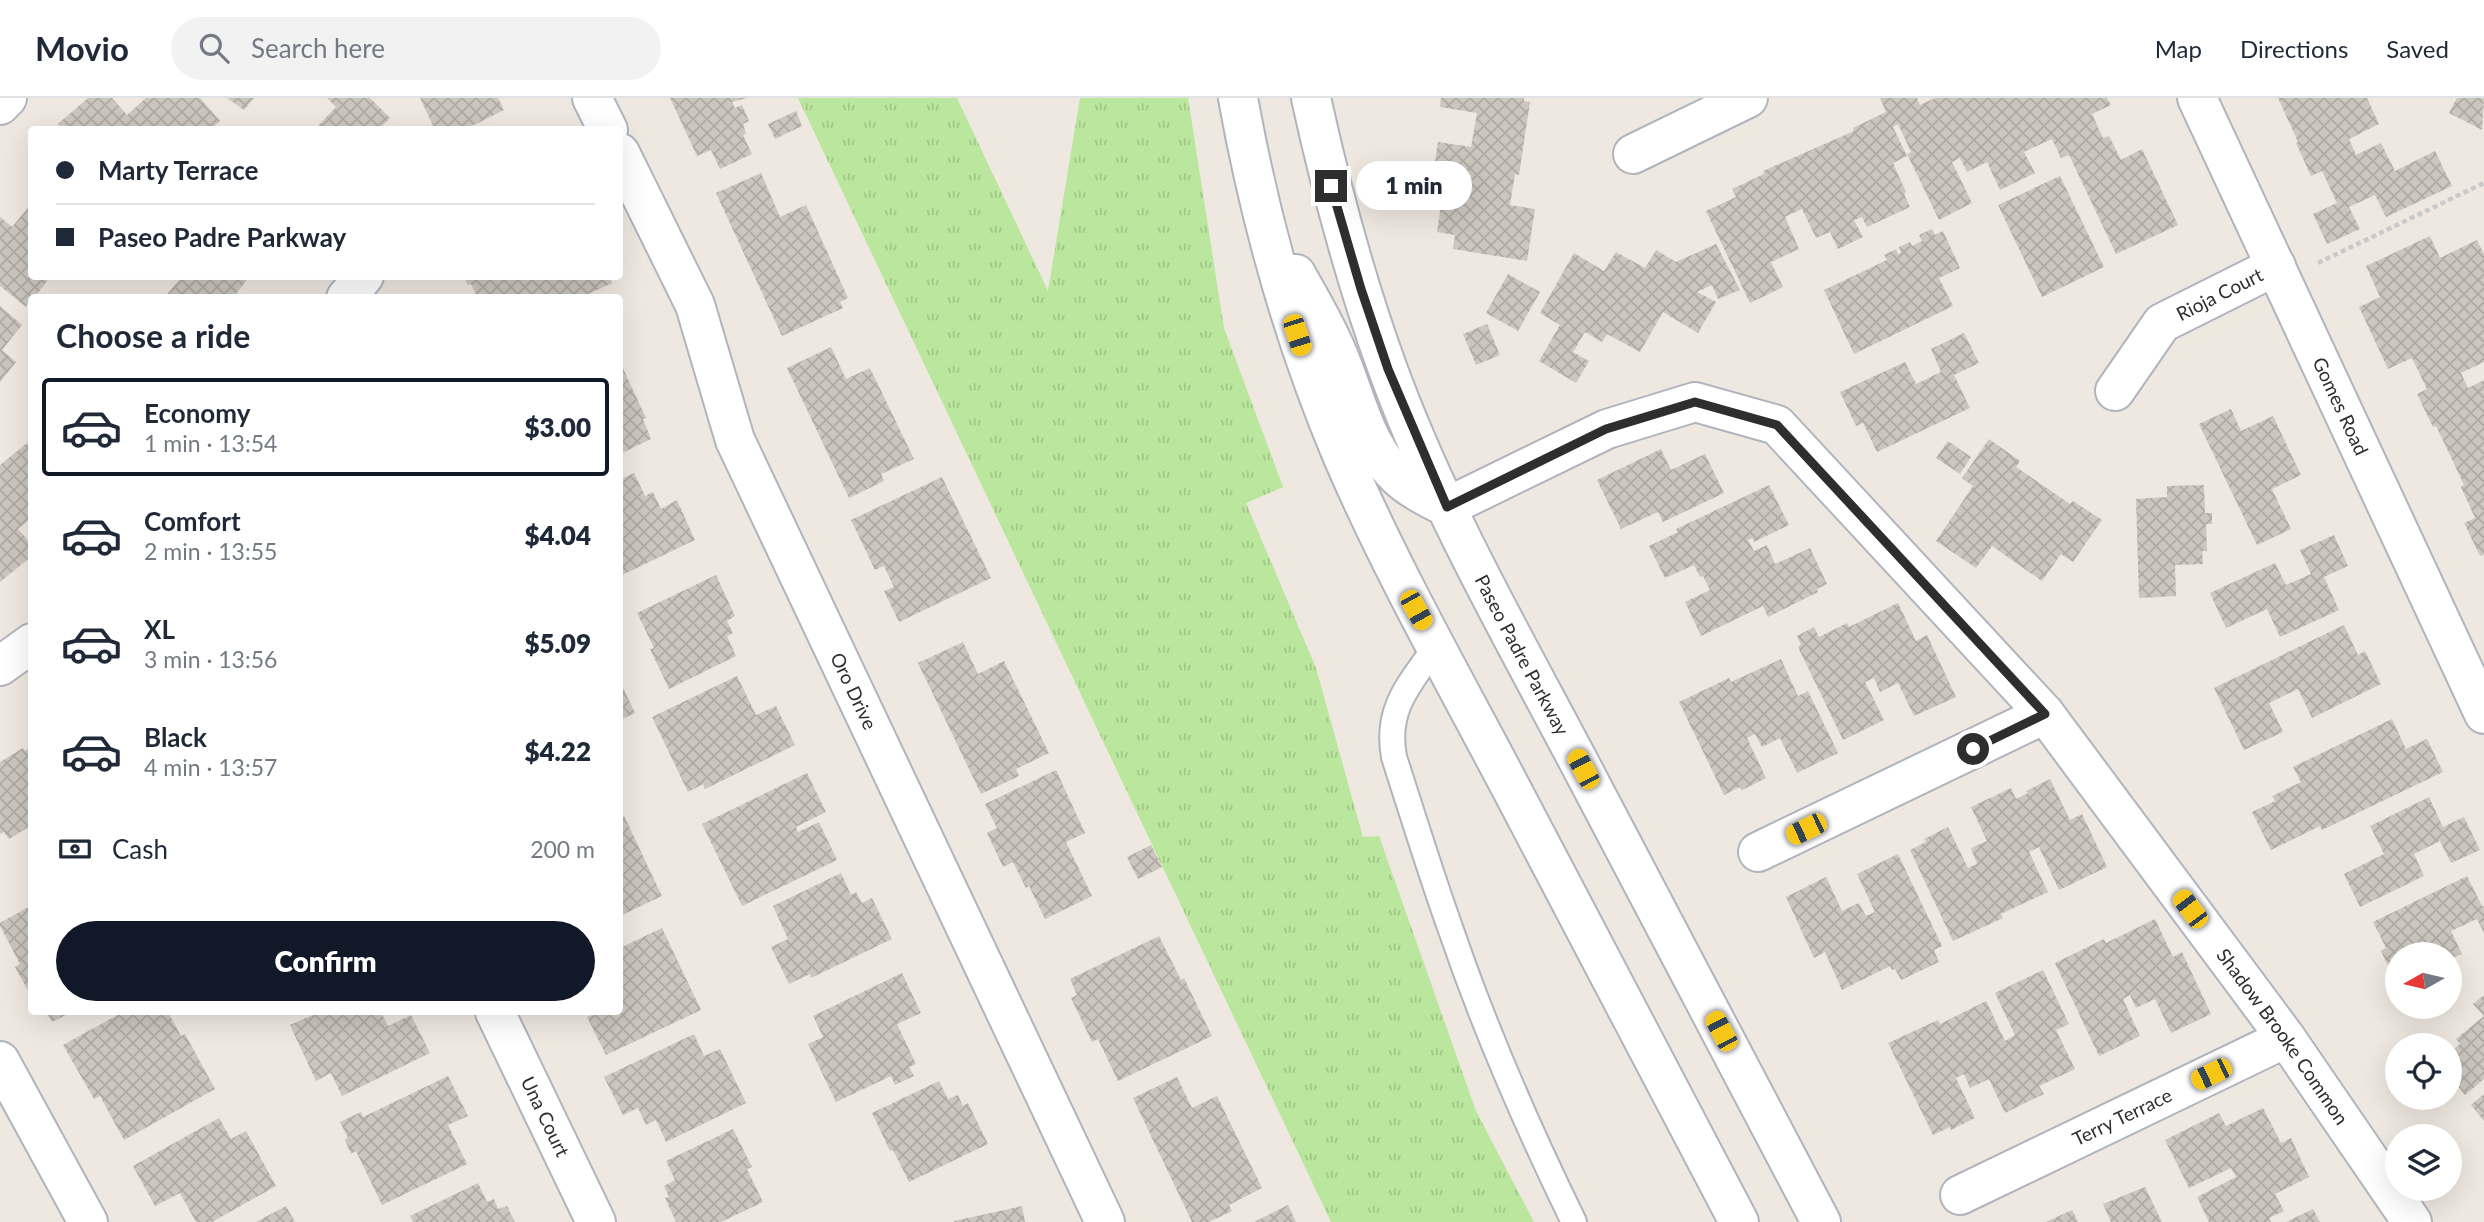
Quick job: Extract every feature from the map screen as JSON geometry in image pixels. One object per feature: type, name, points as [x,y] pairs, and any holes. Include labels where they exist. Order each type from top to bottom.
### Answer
[{"type":"street","points":[[0,105],[7,98]]},
{"type":"street","points":[[1238,98],[1262,211],[1284,292],[1326,415],[1378,533],[1739,1222]]},
{"type":"street","name":"Paseo Padre Parkway","points":[[1311,98],[1325,165],[1364,299],[1388,369],[1447,507],[1821,1222]]},
{"type":"street","points":[[1633,154],[1748,98]]},
{"type":"street","name":"Gomes Road","points":[[2197,98],[2484,714]]},
{"type":"street","name":"Oro Drive","points":[[623,159],[695,305],[735,440],[1105,1222]]},
{"type":"street","points":[[1262,211],[1329,335],[1368,434],[1379,454],[1403,481],[1422,495],[1447,507]]},
{"type":"street","name":"Rioja Court","points":[[2115,391],[2162,323],[2279,273]]},
{"type":"street","points":[[349,294],[361,280]]},
{"type":"street","name":"Shadow Brooke Common","points":[[1447,507],[1606,429],[1695,402],[1777,425],[2045,714],[2286,1038],[2412,1222]]},
{"type":"street","points":[[0,666],[28,646]]},
{"type":"street","points":[[1758,852],[2045,714]]},
{"type":"street","name":"Una Court","points":[[496,1015],[596,1222]]},
{"type":"street","name":"Terry Terrace","points":[[1960,1195],[2286,1038]]},
{"type":"street","points":[[0,1061],[88,1222]]},
{"type":"lane","points":[[1436,646],[1401,698],[1392,719],[1390,737],[1394,757],[1472,988],[1537,1146],[1574,1222]]},
{"type":"path","points":[[2279,273],[2484,183]]},
{"type":"green space","points":[[798,98],[957,98],[1048,291],[1080,98],[1188,98],[1224,328],[1283,487],[1246,503],[1316,668],[1363,837],[1379,836],[1476,1111],[1534,1222],[1331,1222]]},
{"type":"building","points":[[88,98],[112,98],[127,115],[146,98],[200,98],[220,121],[214,126],[58,124]]},
{"type":"building","points":[[227,98],[254,98],[244,110]]},
{"type":"building","points":[[327,98],[370,98],[390,118],[382,126],[318,126],[336,107]]},
{"type":"building","points":[[420,98],[498,98],[504,110],[472,126],[433,126]]},
{"type":"building","points":[[670,98],[747,98],[732,102],[735,108],[742,105],[749,121],[743,124],[746,134],[743,135],[752,154],[720,169],[711,150],[697,156]]},
{"type":"building","points":[[1441,98],[1524,98],[1524,101],[1530,102],[1519,175],[1515,174],[1510,205],[1535,209],[1527,261],[1453,249],[1455,235],[1437,232],[1441,205],[1459,208],[1461,198],[1430,193],[1438,142],[1471,147],[1477,113],[1440,107]]},
{"type":"building","points":[[1880,98],[1917,98],[1920,105],[1935,98],[2107,98],[2111,105],[2092,114],[2103,138],[2109,136],[2121,160],[2142,149],[2178,225],[2116,254],[2069,155],[2061,158],[2052,139],[2024,152],[2035,173],[2000,190],[1987,162],[1967,172],[1960,158],[1952,162],[1972,203],[1939,220],[1907,154],[1911,152],[1898,124],[1893,127],[1907,156],[1893,163],[1910,207],[1867,227],[1862,217],[1854,220],[1863,237],[1838,249],[1830,232],[1816,238],[1802,209],[1785,217],[1799,249],[1771,262],[1783,287],[1750,303],[1706,211],[1736,197],[1732,189],[1764,174],[1763,171],[1854,131],[1853,128],[1886,112]]},
{"type":"building","points":[[2278,98],[2367,98],[2379,124],[2349,139],[2356,155],[2381,143],[2395,171],[2435,151],[2452,186],[2386,217],[2375,195],[2349,207],[2360,229],[2327,244],[2313,214],[2337,203],[2322,171],[2311,176]]},
{"type":"building","points":[[2457,98],[2484,98],[2482,130],[2449,113]]},
{"type":"building","points":[[796,111],[802,126],[775,139],[768,124]]},
{"type":"building","points":[[761,173],[780,217],[806,205],[848,298],[840,302],[843,308],[782,336],[716,193]]},
{"type":"building","points":[[2060,176],[2104,267],[2042,297],[1998,205]]},
{"type":"building","points":[[28,208],[28,280],[48,280],[37,294],[28,294],[26,307],[0,286],[0,217],[12,227]]},
{"type":"building","points":[[1932,229],[1935,235],[1943,231],[1960,268],[1939,278],[1953,306],[1854,354],[1824,290],[1887,260],[1884,255],[1896,249],[1898,254],[1901,253],[1899,247],[1910,242],[1912,246],[1922,241],[1919,235]]},
{"type":"building","points":[[2430,236],[2440,258],[2477,240],[2484,254],[2484,362],[2461,373],[2468,388],[2484,380],[2484,554],[2480,556],[2464,523],[2475,518],[2461,487],[2464,485],[2436,426],[2433,427],[2417,394],[2427,389],[2412,358],[2388,369],[2359,307],[2380,297],[2366,266]]},
{"type":"building","points":[[1716,244],[1740,290],[1718,299],[1712,285],[1697,292],[1716,302],[1698,333],[1663,312],[1640,352],[1607,334],[1602,342],[1585,332],[1573,352],[1589,361],[1576,383],[1539,361],[1560,325],[1540,313],[1574,253],[1604,271],[1616,252],[1645,268],[1656,250],[1676,262]]},
{"type":"building","points":[[1508,274],[1540,292],[1518,331],[1486,313]]},
{"type":"building","points":[[179,280],[247,280],[236,294],[167,294]]},
{"type":"building","points":[[465,280],[611,280],[612,283],[589,294],[476,294],[471,284],[468,285]]},
{"type":"building","points":[[0,306],[22,325],[2,350],[16,362],[0,382]]},
{"type":"building","points":[[1487,324],[1500,355],[1476,365],[1463,334]]},
{"type":"building","points":[[1964,333],[1979,363],[1954,375],[1970,408],[1877,452],[1863,423],[1856,426],[1840,392],[1905,362],[1916,384],[1941,372],[1931,349]]},
{"type":"building","points":[[831,347],[846,379],[870,368],[914,459],[881,474],[884,481],[849,498],[787,368]]},
{"type":"building","points":[[623,368],[646,418],[643,419],[651,439],[623,453]]},
{"type":"building","points":[[2231,409],[2241,431],[2273,416],[2301,475],[2272,489],[2291,529],[2257,545],[2199,424]]},
{"type":"building","points":[[1989,439],[2020,461],[2016,467],[2070,504],[2073,501],[2102,520],[2073,562],[2061,554],[2042,581],[1992,546],[1976,568],[1936,541],[1973,486],[1962,478]]},
{"type":"building","points":[[1948,441],[1971,457],[1960,474],[1936,458]]},
{"type":"building","points":[[28,442],[28,520],[18,529],[28,540],[28,559],[0,582],[0,465]]},
{"type":"building","points":[[1661,449],[1671,470],[1705,454],[1724,493],[1663,522],[1658,512],[1621,529],[1597,480]]},
{"type":"building","points":[[634,473],[645,496],[653,492],[661,509],[677,500],[695,540],[623,575],[623,478]]},
{"type":"building","points":[[942,477],[991,578],[899,622],[884,591],[894,587],[884,566],[875,570],[851,520]]},
{"type":"building","points":[[1769,485],[1789,525],[1754,542],[1752,538],[1748,540],[1754,551],[1767,545],[1775,564],[1810,548],[1827,584],[1817,589],[1818,592],[1768,617],[1763,606],[1701,636],[1685,602],[1710,590],[1703,576],[1700,577],[1694,565],[1665,578],[1649,546],[1678,532],[1676,529]]},
{"type":"building","points":[[2204,485],[2205,513],[2212,513],[2212,524],[2206,524],[2207,551],[2202,551],[2203,564],[2175,565],[2176,596],[2139,598],[2136,499],[2167,497],[2167,486]]},
{"type":"building","points":[[2334,535],[2348,566],[2324,577],[2339,610],[2280,637],[2267,609],[2226,628],[2210,593],[2275,563],[2286,585],[2311,574],[2300,550]]},
{"type":"building","points":[[716,575],[735,616],[727,621],[733,633],[727,636],[736,656],[669,689],[637,613]]},
{"type":"building","points":[[1898,603],[1916,641],[1927,635],[1956,697],[1914,716],[1898,683],[1880,692],[1874,678],[1865,682],[1884,720],[1843,740],[1798,647],[1801,645],[1797,636],[1814,627],[1819,637],[1847,623],[1849,627]]},
{"type":"building","points":[[2344,625],[2358,655],[2365,651],[2381,684],[2312,718],[2298,689],[2269,703],[2283,732],[2244,750],[2214,688]]},
{"type":"building","points":[[963,642],[978,674],[1004,661],[1049,753],[1016,769],[1019,776],[981,794],[918,663]]},
{"type":"building","points":[[1781,659],[1798,696],[1808,691],[1838,753],[1797,773],[1780,738],[1762,747],[1755,734],[1747,738],[1766,778],[1742,790],[1740,787],[1724,795],[1679,702],[1729,678],[1731,682]]},
{"type":"building","points":[[737,676],[756,715],[776,706],[795,745],[705,789],[703,784],[688,792],[652,717]]},
{"type":"building","points":[[623,688],[635,713],[623,719]]},
{"type":"building","points":[[2392,719],[2406,749],[2427,739],[2443,772],[2322,830],[2320,826],[2271,850],[2252,812],[2275,801],[2272,796],[2301,782],[2293,767]]},
{"type":"building","points":[[23,748],[25,751],[28,749],[28,827],[9,839],[4,832],[0,834],[0,762]]},
{"type":"building","points":[[1056,770],[1085,833],[1066,842],[1092,896],[1045,919],[1029,886],[1026,888],[1013,862],[1003,867],[987,833],[997,828],[985,804]]},
{"type":"building","points":[[807,773],[826,812],[796,827],[798,832],[819,822],[837,860],[742,906],[702,824]]},
{"type":"building","points":[[2050,779],[2070,820],[2082,814],[2107,867],[2059,890],[2039,847],[2029,852],[2048,892],[2001,914],[2003,918],[1953,941],[1910,850],[1926,842],[1924,839],[1948,827],[1968,868],[1977,864],[1971,848],[1987,841],[1971,807],[2011,788],[2016,799]]},
{"type":"building","points":[[2429,797],[2443,827],[2464,817],[2480,850],[2451,863],[2440,841],[2414,854],[2424,876],[2360,907],[2344,874],[2384,854],[2370,826]]},
{"type":"building","points":[[623,817],[662,896],[623,915]]},
{"type":"building","points":[[1151,845],[1162,867],[1138,879],[1127,857]]},
{"type":"building","points":[[1898,854],[1942,946],[1934,950],[1939,962],[1901,980],[1890,966],[1842,990],[1825,952],[1814,958],[1786,897],[1826,877],[1842,911],[1859,903],[1866,916],[1875,912],[1857,874]]},
{"type":"building","points":[[841,873],[851,895],[856,892],[862,903],[872,898],[892,939],[811,978],[810,974],[789,984],[771,947],[788,939],[773,906]]},
{"type":"building","points":[[2467,876],[2484,906],[2484,933],[2477,919],[2451,931],[2456,942],[2385,942],[2385,946],[2373,922]]},
{"type":"building","points":[[28,907],[28,991],[15,967],[20,964],[0,923]]},
{"type":"building","points":[[2155,919],[2173,957],[2182,952],[2211,1014],[2171,1033],[2155,999],[2136,1008],[2130,995],[2123,999],[2140,1036],[2099,1056],[2055,963],[2104,939],[2106,943]]},
{"type":"building","points":[[662,928],[701,1010],[606,1055],[587,1017],[623,1015],[623,947]]},
{"type":"building","points":[[1159,936],[1181,980],[1184,978],[1212,1036],[1118,1081],[1098,1039],[1092,1042],[1071,998],[1077,995],[1070,979]]},
{"type":"building","points":[[2043,970],[2069,1024],[2056,1030],[2075,1069],[2039,1086],[2044,1094],[2005,1113],[1989,1079],[1970,1088],[1964,1074],[1956,1078],[1975,1118],[1951,1130],[1950,1127],[1933,1135],[1888,1043],[1938,1020],[1940,1024],[1986,1001],[2005,1041],[2015,1035],[1995,993]]},
{"type":"building","points":[[902,973],[921,1013],[897,1024],[916,1064],[909,1067],[914,1076],[895,1085],[891,1076],[836,1102],[808,1044],[823,1037],[813,1016]]},
{"type":"building","points":[[2484,995],[2484,1016],[2473,1004]]},
{"type":"building","points":[[48,1015],[66,1015],[52,1022]]},
{"type":"building","points":[[118,1015],[170,1015],[181,1036],[185,1034],[215,1089],[124,1140],[100,1096],[94,1099],[63,1045]]},
{"type":"building","points":[[312,1015],[382,1015],[388,1026],[411,1015],[430,1053],[342,1096],[331,1073],[316,1081],[290,1025]]},
{"type":"building","points":[[2484,1016],[2484,1079],[2465,1095],[2462,1091],[2462,1034]]},
{"type":"building","points":[[694,1034],[704,1056],[720,1049],[746,1103],[666,1142],[656,1120],[646,1125],[638,1108],[623,1115],[604,1077]]},
{"type":"building","points":[[448,1076],[468,1116],[448,1125],[467,1164],[382,1205],[356,1151],[351,1154],[345,1140],[348,1138],[340,1122],[361,1112],[363,1117]]},
{"type":"building","points":[[1177,1077],[1192,1108],[1217,1096],[1262,1188],[1229,1205],[1232,1211],[1209,1222],[1192,1222],[1133,1098]]},
{"type":"building","points":[[939,1081],[948,1099],[958,1095],[963,1106],[968,1103],[988,1144],[909,1182],[872,1113]]},
{"type":"building","points":[[2484,1094],[2484,1121],[2471,1105]]},
{"type":"building","points":[[2263,1108],[2281,1143],[2291,1138],[2309,1177],[2275,1194],[2284,1211],[2269,1218],[2271,1222],[2209,1222],[2197,1197],[2236,1177],[2231,1168],[2189,1188],[2165,1140],[2219,1113],[2226,1126]]},
{"type":"building","points":[[219,1118],[231,1139],[246,1131],[276,1186],[212,1222],[196,1222],[180,1193],[155,1206],[133,1166]]},
{"type":"building","points":[[733,1129],[752,1167],[747,1169],[763,1202],[721,1222],[676,1222],[665,1198],[669,1197],[664,1186],[675,1180],[666,1161]]},
{"type":"building","points":[[478,1183],[487,1202],[494,1199],[498,1209],[507,1206],[515,1222],[413,1222],[410,1216]]},
{"type":"building","points":[[2145,1187],[2162,1222],[2111,1222],[2103,1204]]},
{"type":"building","points":[[1288,1205],[1296,1222],[1254,1222]]},
{"type":"building","points":[[286,1206],[295,1222],[256,1222]]},
{"type":"building","points":[[1022,1206],[1025,1222],[954,1222],[954,1221]]},
{"type":"building","points":[[2313,1209],[2320,1222],[2286,1222]]},
{"type":"building","points":[[2072,1210],[2078,1222],[2046,1222]]},
{"type":"route","points":[[1331,186],[1388,369],[1447,507],[1606,429],[1695,402],[1777,425],[2045,714],[1973,749]]}]
